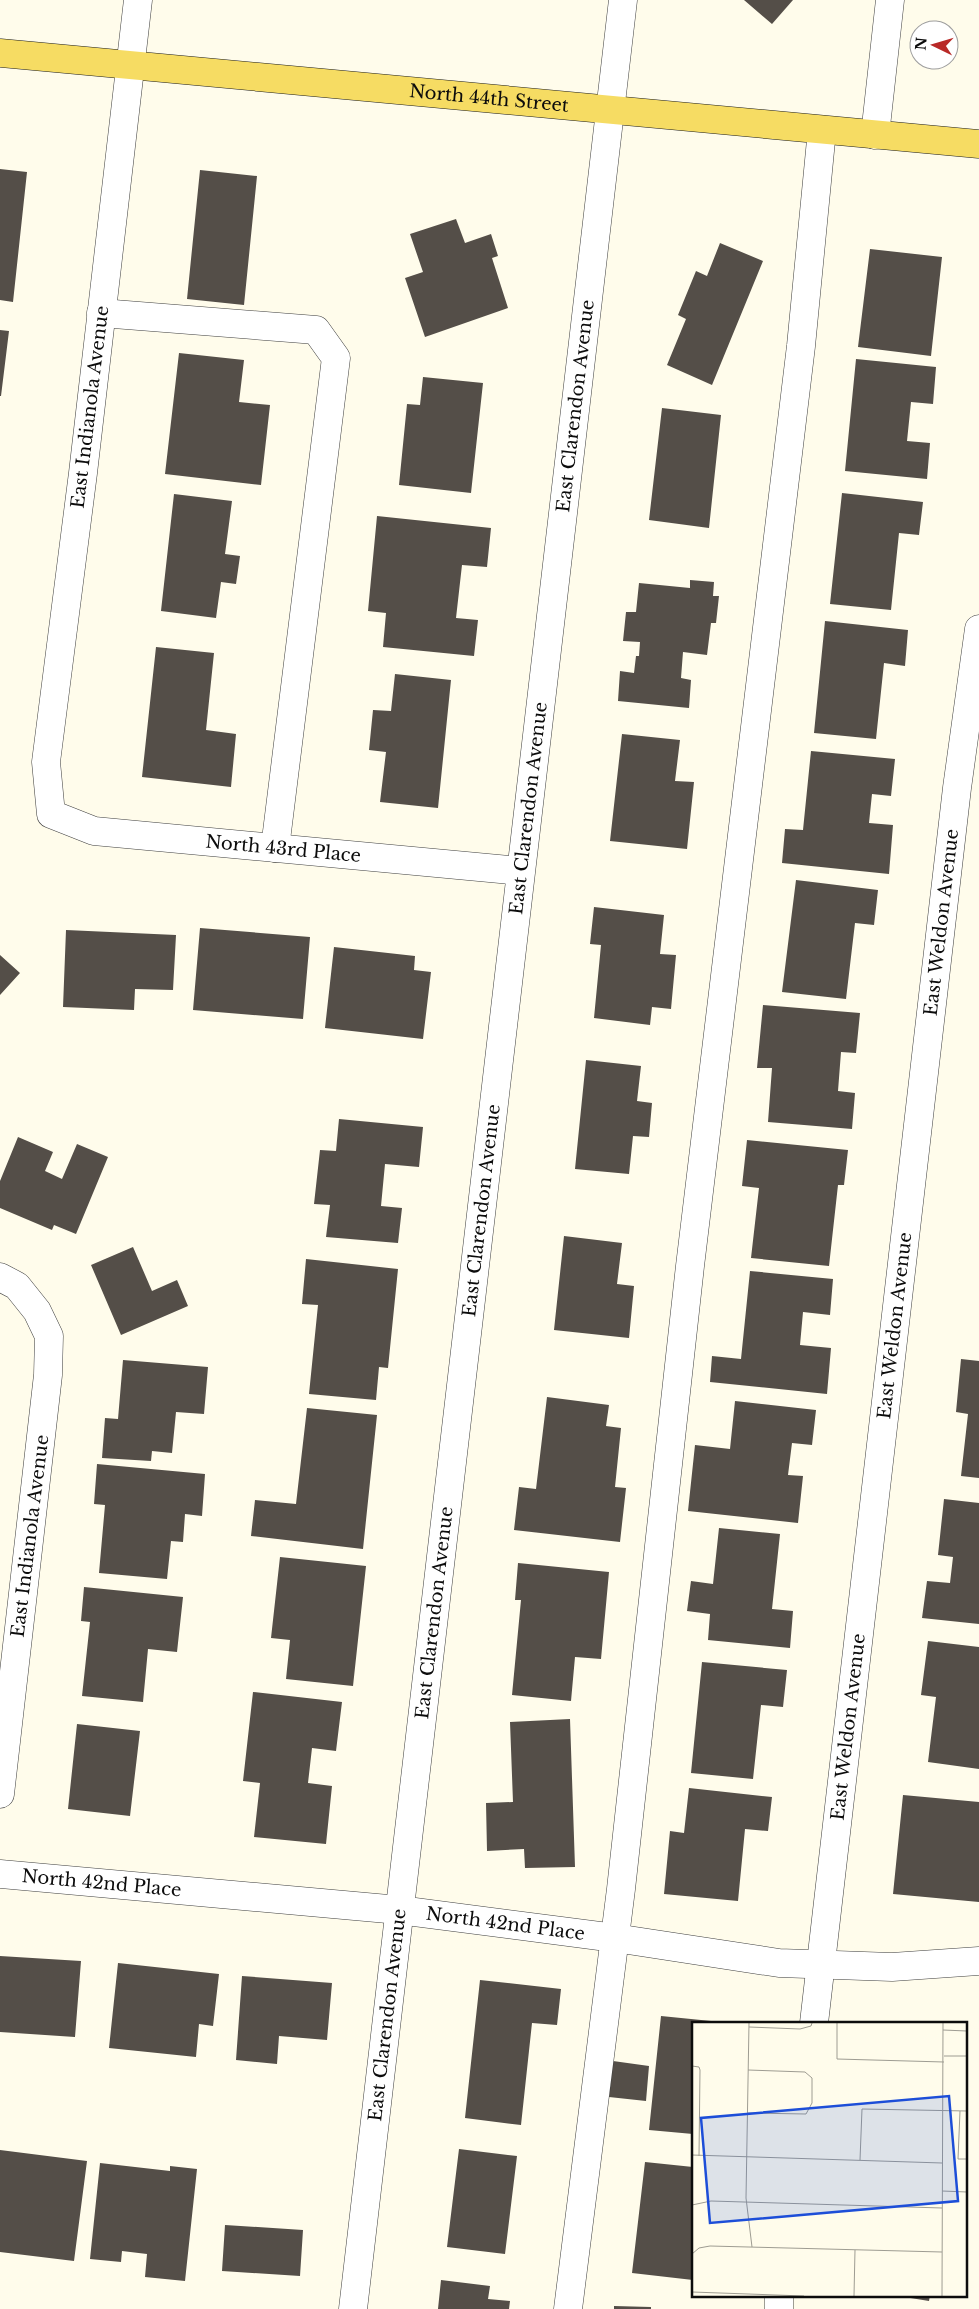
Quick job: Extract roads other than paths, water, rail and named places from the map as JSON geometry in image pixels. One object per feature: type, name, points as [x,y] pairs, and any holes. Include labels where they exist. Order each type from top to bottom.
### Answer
[{"type":"main road","name":"North 44th Street","points":[[0,53],[979,144]]},
{"type":"street","name":"East Indianola Avenue","points":[[51,814],[46,762],[138,0]]},
{"type":"street","name":"East Clarendon Avenue","points":[[353,2309],[623,0]]},
{"type":"street","points":[[875,135],[890,0]]},
{"type":"street","points":[[568,2309],[615,1938],[690,1266],[801,346],[822,130]]},
{"type":"street","points":[[101,313],[316,330],[336,358],[275,848]]},
{"type":"street","name":"East Weldon Avenue","points":[[814,2022],[957,788],[979,628]]},
{"type":"street","name":"North 43rd Place","points":[[51,814],[94,831],[520,871]]},
{"type":"street","name":"East Indianola Avenue","points":[[0,1794],[48,1375],[49,1336],[37,1311],[8,1282]]},
{"type":"street","name":"North 42nd Place","points":[[0,1874],[399,1910],[615,1938],[779,1963],[892,1967],[979,1960]]},
{"type":"street","points":[[779,2296],[779,2309]]}]
